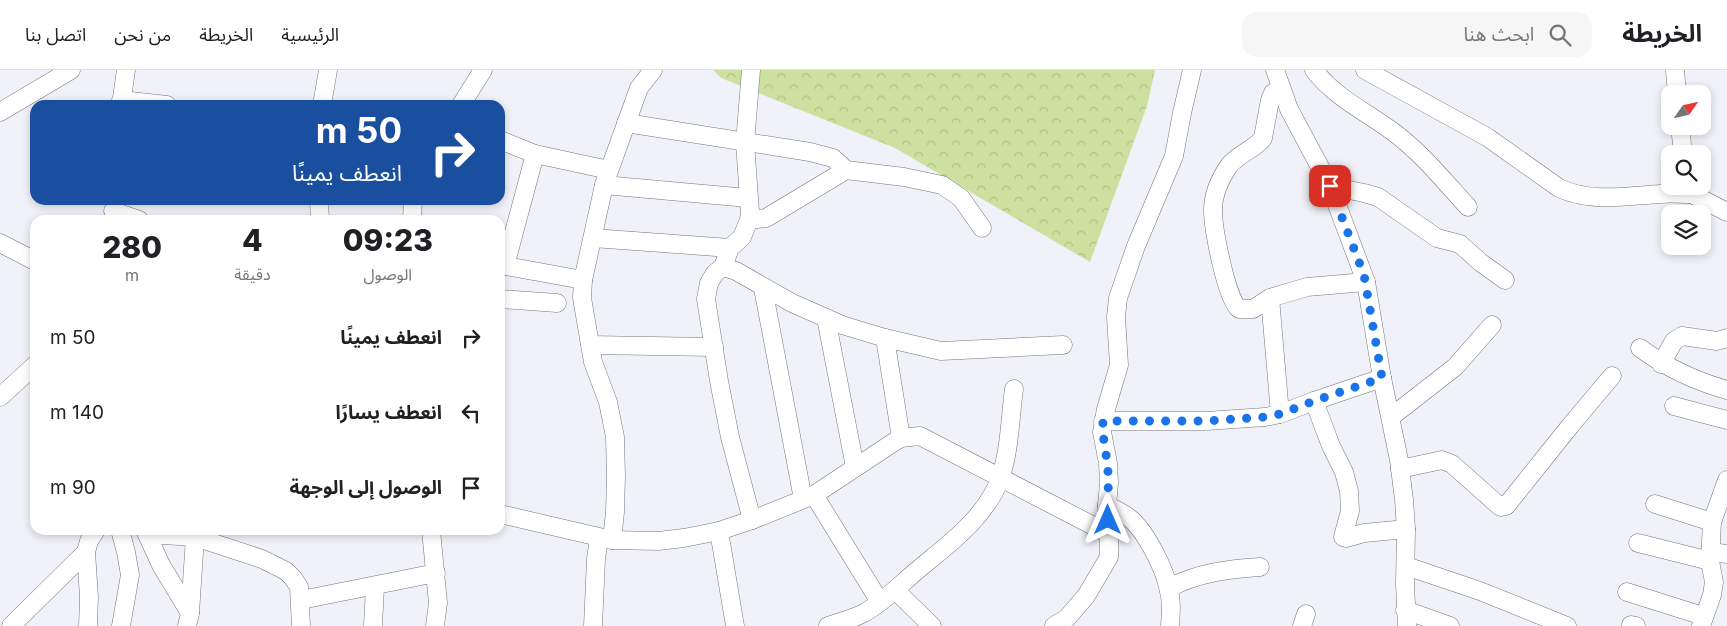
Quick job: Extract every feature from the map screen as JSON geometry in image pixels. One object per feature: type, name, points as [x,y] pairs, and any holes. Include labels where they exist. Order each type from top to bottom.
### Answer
[{"type":"street","points":[[0,112],[71,70]]},
{"type":"street","points":[[121,100],[126,70]]},
{"type":"street","points":[[323,100],[328,70]]},
{"type":"street","points":[[464,100],[483,70]]},
{"type":"street","points":[[593,626],[596,559],[605,539],[616,485],[615,437],[608,402],[598,378],[590,345],[582,298],[583,280],[607,178],[639,88],[653,70]]},
{"type":"street","points":[[751,70],[745,143],[749,220],[742,237],[730,248],[723,267],[715,273],[706,299],[730,437],[752,520]]},
{"type":"street","points":[[1054,626],[1067,618],[1086,596],[1109,557],[1107,505],[1109,483],[1108,462],[1103,438],[1103,421],[1119,365],[1116,317],[1118,298],[1136,246],[1174,156],[1192,70]]},
{"type":"street","points":[[1275,70],[1289,109],[1330,186],[1366,282],[1400,469],[1406,529],[1406,618],[1450,626]]},
{"type":"street","points":[[1314,70],[1331,88],[1394,132],[1417,152],[1436,170],[1468,207]]},
{"type":"street","points":[[1365,70],[1487,136],[1559,188],[1570,193],[1615,198],[1661,194]]},
{"type":"street","points":[[1675,70],[1677,85]]},
{"type":"street","points":[[1280,88],[1273,93],[1270,100],[1263,138],[1260,143],[1241,154],[1229,166],[1215,196],[1213,211],[1224,275],[1231,298],[1236,307],[1242,310],[1253,309],[1270,298],[1307,287],[1366,282]]},
{"type":"street","points":[[626,123],[810,152],[832,158],[846,170],[904,177],[942,185],[961,198],[982,228]]},
{"type":"street","points":[[505,142],[607,178],[748,198]]},
{"type":"street","points":[[505,256],[535,154]]},
{"type":"street","points":[[749,220],[766,218],[846,170]]},
{"type":"street","points":[[1330,186],[1358,191],[1378,198],[1437,238],[1460,244],[1480,262],[1505,280]]},
{"type":"street","points":[[1699,195],[1727,212]]},
{"type":"street","points":[[113,210],[126,215]]},
{"type":"street","points":[[593,238],[730,248]]},
{"type":"street","points":[[0,243],[30,258]]},
{"type":"street","points":[[505,267],[583,280]]},
{"type":"street","points":[[723,267],[736,271],[792,303],[842,325],[885,338],[941,351],[1063,345]]},
{"type":"street","points":[[763,288],[809,497],[880,602]]},
{"type":"street","points":[[1270,298],[1280,414]]},
{"type":"street","points":[[505,299],[557,303]]},
{"type":"street","points":[[826,318],[855,467]]},
{"type":"street","points":[[1391,417],[1455,367],[1492,325]]},
{"type":"street","points":[[1661,364],[1674,341],[1682,336],[1717,341],[1727,338]]},
{"type":"street","points":[[885,338],[902,438]]},
{"type":"street","points":[[590,345],[714,347]]},
{"type":"street","points":[[1640,348],[1661,364],[1689,378],[1727,390]]},
{"type":"street","points":[[0,397],[30,370]]},
{"type":"street","points":[[1400,469],[1442,460],[1452,464],[1496,504],[1506,506],[1612,376]]},
{"type":"street","points":[[1103,421],[1206,421],[1245,419],[1280,414],[1382,378]]},
{"type":"street","points":[[828,626],[856,616],[880,602],[955,539],[970,524],[993,493],[1000,478],[1007,447],[1014,389]]},
{"type":"street","points":[[1314,401],[1331,446],[1344,472],[1349,491],[1350,511],[1343,537],[1406,529]]},
{"type":"street","points":[[1674,406],[1727,420]]},
{"type":"street","points":[[505,515],[605,539],[658,541],[719,531],[809,497],[902,438],[920,436],[1109,534]]},
{"type":"street","points":[[1627,592],[1702,621],[1712,595],[1714,582],[1716,556],[1712,522],[1727,480]]},
{"type":"street","points":[[1655,504],[1712,522]]},
{"type":"street","points":[[1107,505],[1128,517],[1140,530],[1160,564],[1169,588],[1171,604],[1170,626]]},
{"type":"street","points":[[719,531],[735,626]]},
{"type":"street","points":[[88,626],[89,597],[86,552],[93,535]]},
{"type":"street","points":[[121,535],[130,575],[121,626]]},
{"type":"street","points":[[147,535],[189,620]]},
{"type":"street","points":[[189,620],[202,535]]},
{"type":"street","points":[[204,535],[286,571],[298,584],[301,600],[301,626]]},
{"type":"street","points":[[432,535],[438,603],[435,626]]},
{"type":"street","points":[[1638,542],[1716,556]]},
{"type":"street","points":[[11,626],[86,552]]},
{"type":"street","points":[[1406,566],[1480,591],[1564,626]]},
{"type":"street","points":[[1169,588],[1194,576],[1239,568],[1260,567]]},
{"type":"street","points":[[301,600],[436,573]]},
{"type":"street","points":[[373,626],[374,586]]},
{"type":"street","points":[[895,590],[932,626]]},
{"type":"green space","points":[[713,70],[1155,70],[1147,106],[1090,262],[895,148],[721,78]]},
{"type":"route","points":[[1108,520],[1108,462],[1102,432],[1103,421],[1206,421],[1265,417],[1280,414],[1382,378],[1366,282],[1330,186]]}]
